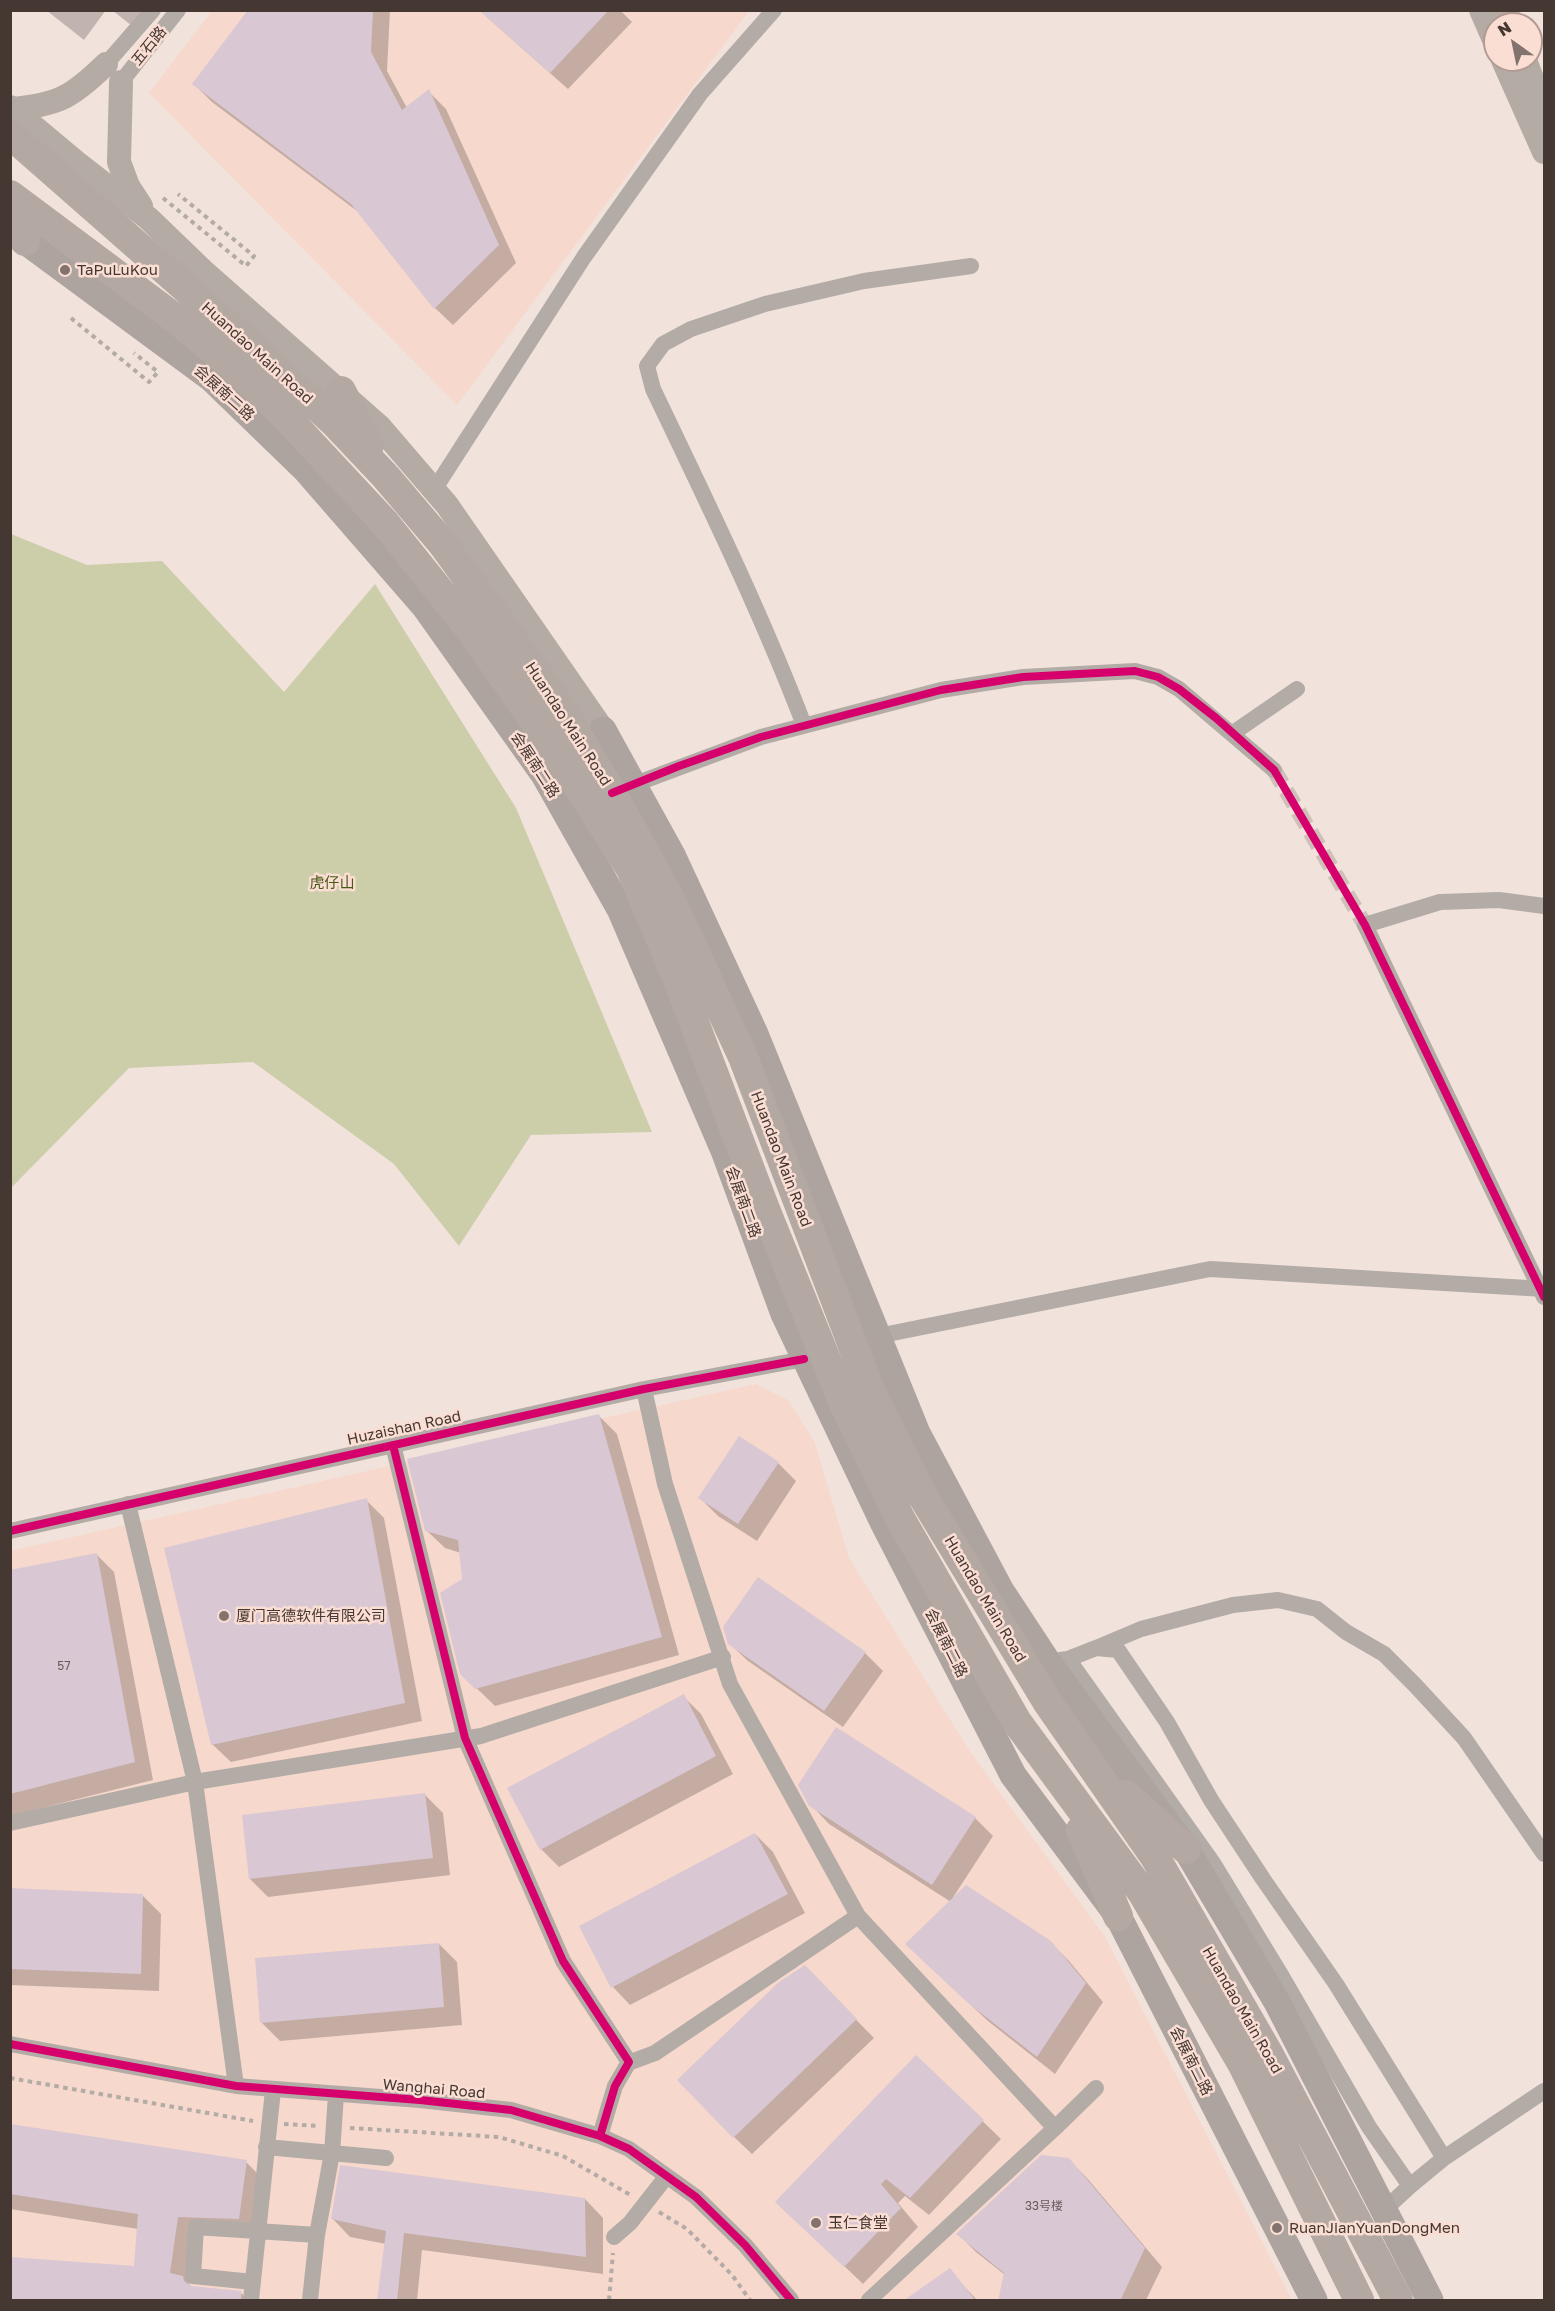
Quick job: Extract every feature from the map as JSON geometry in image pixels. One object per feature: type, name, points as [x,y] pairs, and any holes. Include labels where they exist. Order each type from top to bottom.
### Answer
[{"type":"highway","name":"Huandao Main Road","points":[[11,117],[335,423],[386,477],[442,543],[622,788],[742,1056],[871,1393],[922,1495],[1036,1683],[1155,1857],[1262,2043],[1398,2301]]},
{"type":"highway","name":"Huandao Main Road","points":[[10,195],[176,319],[234,367],[287,418],[384,522],[470,629],[556,752],[631,869],[678,980],[765,1209],[844,1404],[901,1520],[1012,1712],[1142,1892],[1243,2065],[1359,2301]]},
{"type":"highway","points":[[341,391],[386,477]]},
{"type":"highway","points":[[1087,1759],[1186,1850]]},
{"type":"highway","points":[[1062,1783],[1118,1916]]},
{"type":"main road","points":[[1508,72],[1545,152]]},
{"type":"main road","points":[[1530,72],[1545,110]]},
{"type":"main road","points":[[11,117],[38,106],[62,100],[85,85],[114,73],[119,162],[128,186],[148,218]]},
{"type":"main road","points":[[11,117],[148,218],[202,270],[380,427],[447,505],[603,730],[622,788],[672,855],[755,1034],[923,1443],[1001,1591],[1058,1660],[1186,1850],[1277,2002],[1430,2301]]},
{"type":"main road","name":"会展南二路","points":[[15,231],[212,379],[305,469],[425,607],[545,776],[620,909],[725,1153],[784,1314],[882,1520],[1013,1775],[1118,1916],[1314,2301]]},
{"type":"street","name":"五石路","points":[[114,73],[153,10]]},
{"type":"street","name":"五石路","points":[[114,73],[178,10]]},
{"type":"street","points":[[434,490],[604,229],[700,94],[774,10]]},
{"type":"street","points":[[804,726],[781,665],[728,546],[653,389],[647,366],[663,344],[692,329],[765,304],[864,280],[971,266]]},
{"type":"street","points":[[622,788],[761,737],[941,690],[1023,677],[1135,671],[1158,677],[1179,688],[1274,770]]},
{"type":"street","points":[[1233,733],[1297,688]]},
{"type":"street","points":[[878,1336],[1210,1269],[1543,1291],[1365,925],[1440,903],[1499,900],[1545,906]]},
{"type":"street","name":"Huzaishan Road","points":[[10,1531],[644,1389],[804,1359]]},
{"type":"street","points":[[644,1389],[665,1484],[730,1684],[858,1916],[1055,2128]]},
{"type":"street","points":[[393,1445],[465,1738],[563,1961],[630,2061],[615,2086],[600,2136]]},
{"type":"street","points":[[128,1503],[195,1782],[236,2086]]},
{"type":"street","points":[[1410,2186],[1369,2127],[1213,1863],[1058,1660],[1096,1648],[1141,1629],[1233,1605],[1278,1600],[1317,1609],[1347,1632],[1384,1654],[1422,1692],[1464,1738],[1545,1854]]},
{"type":"street","points":[[1096,1648],[1118,1650],[1167,1722],[1211,1800],[1336,1984],[1444,2158]]},
{"type":"street","points":[[10,1823],[195,1782],[481,1736],[723,1657]]},
{"type":"street","points":[[628,2064],[655,2053],[858,1916]]},
{"type":"street","name":"Wanghai Road","points":[[10,2044],[236,2086],[420,2100],[511,2110],[600,2136],[629,2149],[696,2197],[745,2244],[791,2301]]},
{"type":"street","points":[[869,2301],[1096,2088]]},
{"type":"street","points":[[251,2301],[273,2090]]},
{"type":"street","points":[[1384,2210],[1444,2158],[1545,2091]]},
{"type":"street","points":[[310,2301],[317,2235],[332,2153],[336,2095]]},
{"type":"street","points":[[266,2148],[386,2158]]},
{"type":"street","points":[[614,2237],[630,2223],[666,2177]]},
{"type":"street","points":[[253,2282],[193,2276],[196,2227],[317,2235]]},
{"type":"path","points":[[163,198],[246,266],[254,256],[178,194]]},
{"type":"path","points":[[71,318],[150,382],[158,372],[130,349]]},
{"type":"path","points":[[609,2301],[614,2237]]},
{"type":"shaded area","points":[[212,11],[749,11],[457,405],[149,93]]},
{"type":"shaded area","points":[[756,1384],[788,1400],[814,1441],[849,1558],[969,1750],[1105,1937],[1292,2300],[11,2300],[10,1551]]},
{"type":"green space","name":"虎仔山","points":[[11,534],[87,565],[162,561],[284,692],[375,584],[516,808],[652,1132],[531,1135],[459,1246],[394,1164],[253,1062],[129,1068],[11,1188]]},
{"type":"building","points":[[248,10],[373,10],[371,52],[402,110],[429,89],[499,245],[434,309],[351,204],[192,84]]},
{"type":"building","points":[[479,10],[609,10],[550,73]]},
{"type":"building","points":[[599,1414],[662,1637],[475,1689],[460,1674],[440,1593],[462,1579],[458,1540],[425,1531],[407,1459]]},
{"type":"building","points":[[739,1436],[779,1462],[738,1524],[698,1498]]},
{"type":"building","points":[[367,1498],[405,1703],[211,1745],[164,1548]]},
{"type":"building","points":[[97,1553],[135,1762],[10,1794],[10,1570]]},
{"type":"building","points":[[758,1577],[866,1652],[824,1711],[728,1644],[723,1627]]},
{"type":"building","points":[[684,1694],[716,1756],[540,1850],[507,1788]]},
{"type":"building","points":[[836,1727],[976,1817],[932,1885],[809,1806],[798,1785]]},
{"type":"building","points":[[425,1793],[433,1858],[249,1879],[242,1815]]},
{"type":"building","points":[[755,1833],[788,1894],[611,1988],[579,1926]]},
{"type":"building","points":[[966,1885],[1051,1941],[1086,1983],[1037,2057],[968,2003],[905,1944]]},
{"type":"building","points":[[10,1888],[143,1894],[141,1974],[10,1969]]},
{"type":"building","points":[[439,1943],[444,2007],[260,2023],[255,1958]]},
{"type":"building","points":[[805,1965],[857,2019],[733,2138],[677,2080],[779,1982]]},
{"type":"building","points":[[916,2055],[984,2120],[910,2198],[886,2179],[881,2184],[901,2208],[844,2267],[775,2202]]},
{"type":"building","points":[[10,2124],[247,2160],[239,2219],[178,2217],[170,2273],[183,2276],[184,2281],[191,2286],[241,2291],[241,2301],[10,2301],[10,2257],[134,2266],[138,2214],[10,2194]]},
{"type":"building","points":[[1041,2155],[1069,2158],[1145,2248],[1120,2301],[998,2301],[1004,2273],[956,2234]]},
{"type":"building","points":[[340,2165],[585,2198],[586,2257],[404,2233],[397,2301],[377,2301],[386,2231],[331,2219]]},
{"type":"building","points":[[950,2268],[976,2301],[903,2301]]},
{"type":"tunnel","points":[[1274,770],[1365,925]]},
{"type":"cycle path","points":[[612,793],[761,737],[941,690],[1023,677],[1135,671],[1158,677],[1179,689],[1216,718],[1274,770],[1365,925],[1544,1297]]},
{"type":"cycle path","points":[[10,1531],[644,1389],[804,1359]]},
{"type":"cycle path","points":[[393,1445],[465,1738],[563,1961],[629,2062],[615,2086],[600,2136]]},
{"type":"cycle path","points":[[10,2044],[236,2086],[420,2100],[511,2110],[600,2136],[629,2149],[696,2197],[745,2245],[791,2300]]},
{"type":"place","name":"TaPuLuKou","points":[[65,270]]},
{"type":"place","name":"厦门高德软件有限公司","points":[[224,1616]]},
{"type":"place","name":"玉仁食堂","points":[[816,2223]]},
{"type":"place","name":"RuanJianYuanDongMen","points":[[1277,2228]]}]
